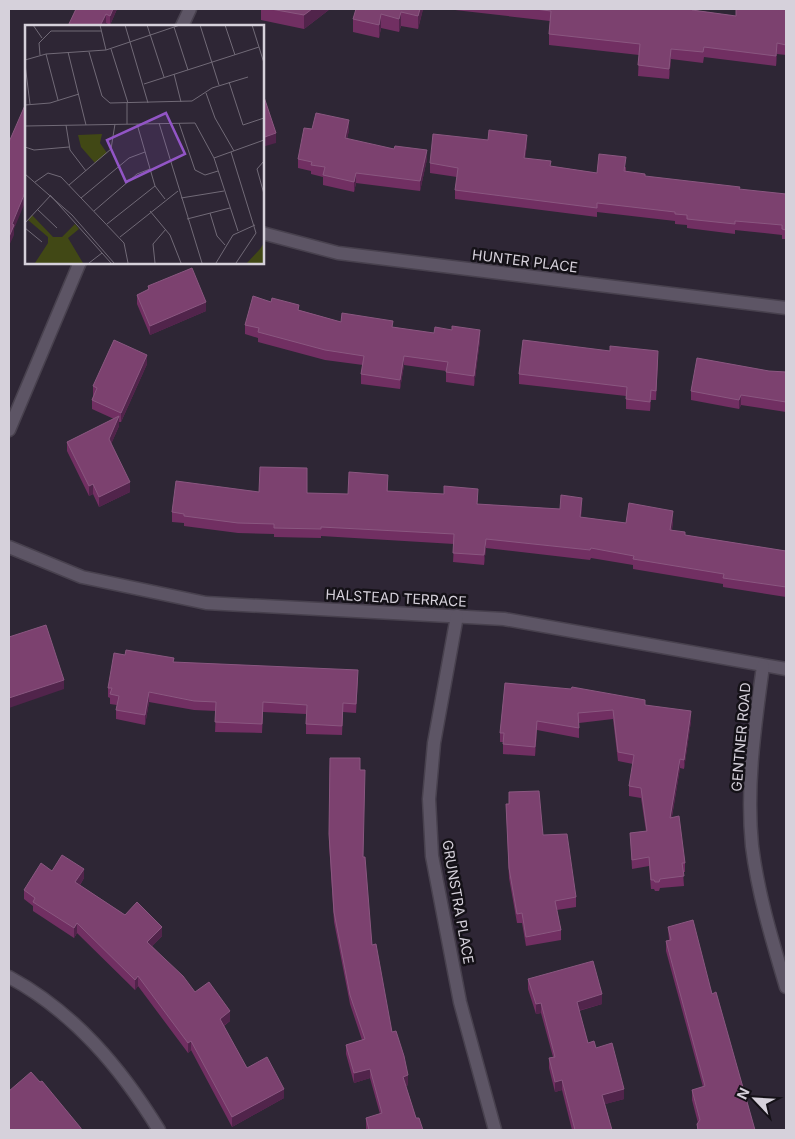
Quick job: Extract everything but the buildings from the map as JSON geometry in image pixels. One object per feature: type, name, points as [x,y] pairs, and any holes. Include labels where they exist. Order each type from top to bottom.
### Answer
[{"type":"street","points":[[182,25],[190,9]]},
{"type":"street","name":"HUNTER PLACE","points":[[264,234],[338,253],[786,308]]},
{"type":"street","points":[[9,430],[79,264]]},
{"type":"street","name":"HALSTEAD TERRACE","points":[[9,547],[82,578],[206,603],[504,619],[786,669]]},
{"type":"street","name":"GRUNSTRA PLACE","points":[[457,616],[434,743],[429,799],[432,856],[460,1002],[495,1130]]},
{"type":"street","name":"GENTNER ROAD","points":[[763,666],[754,732],[750,784],[752,845],[762,906],[786,987]]},
{"type":"street","points":[[9,977],[64,1014],[102,1050],[136,1092],[159,1130]]}]
